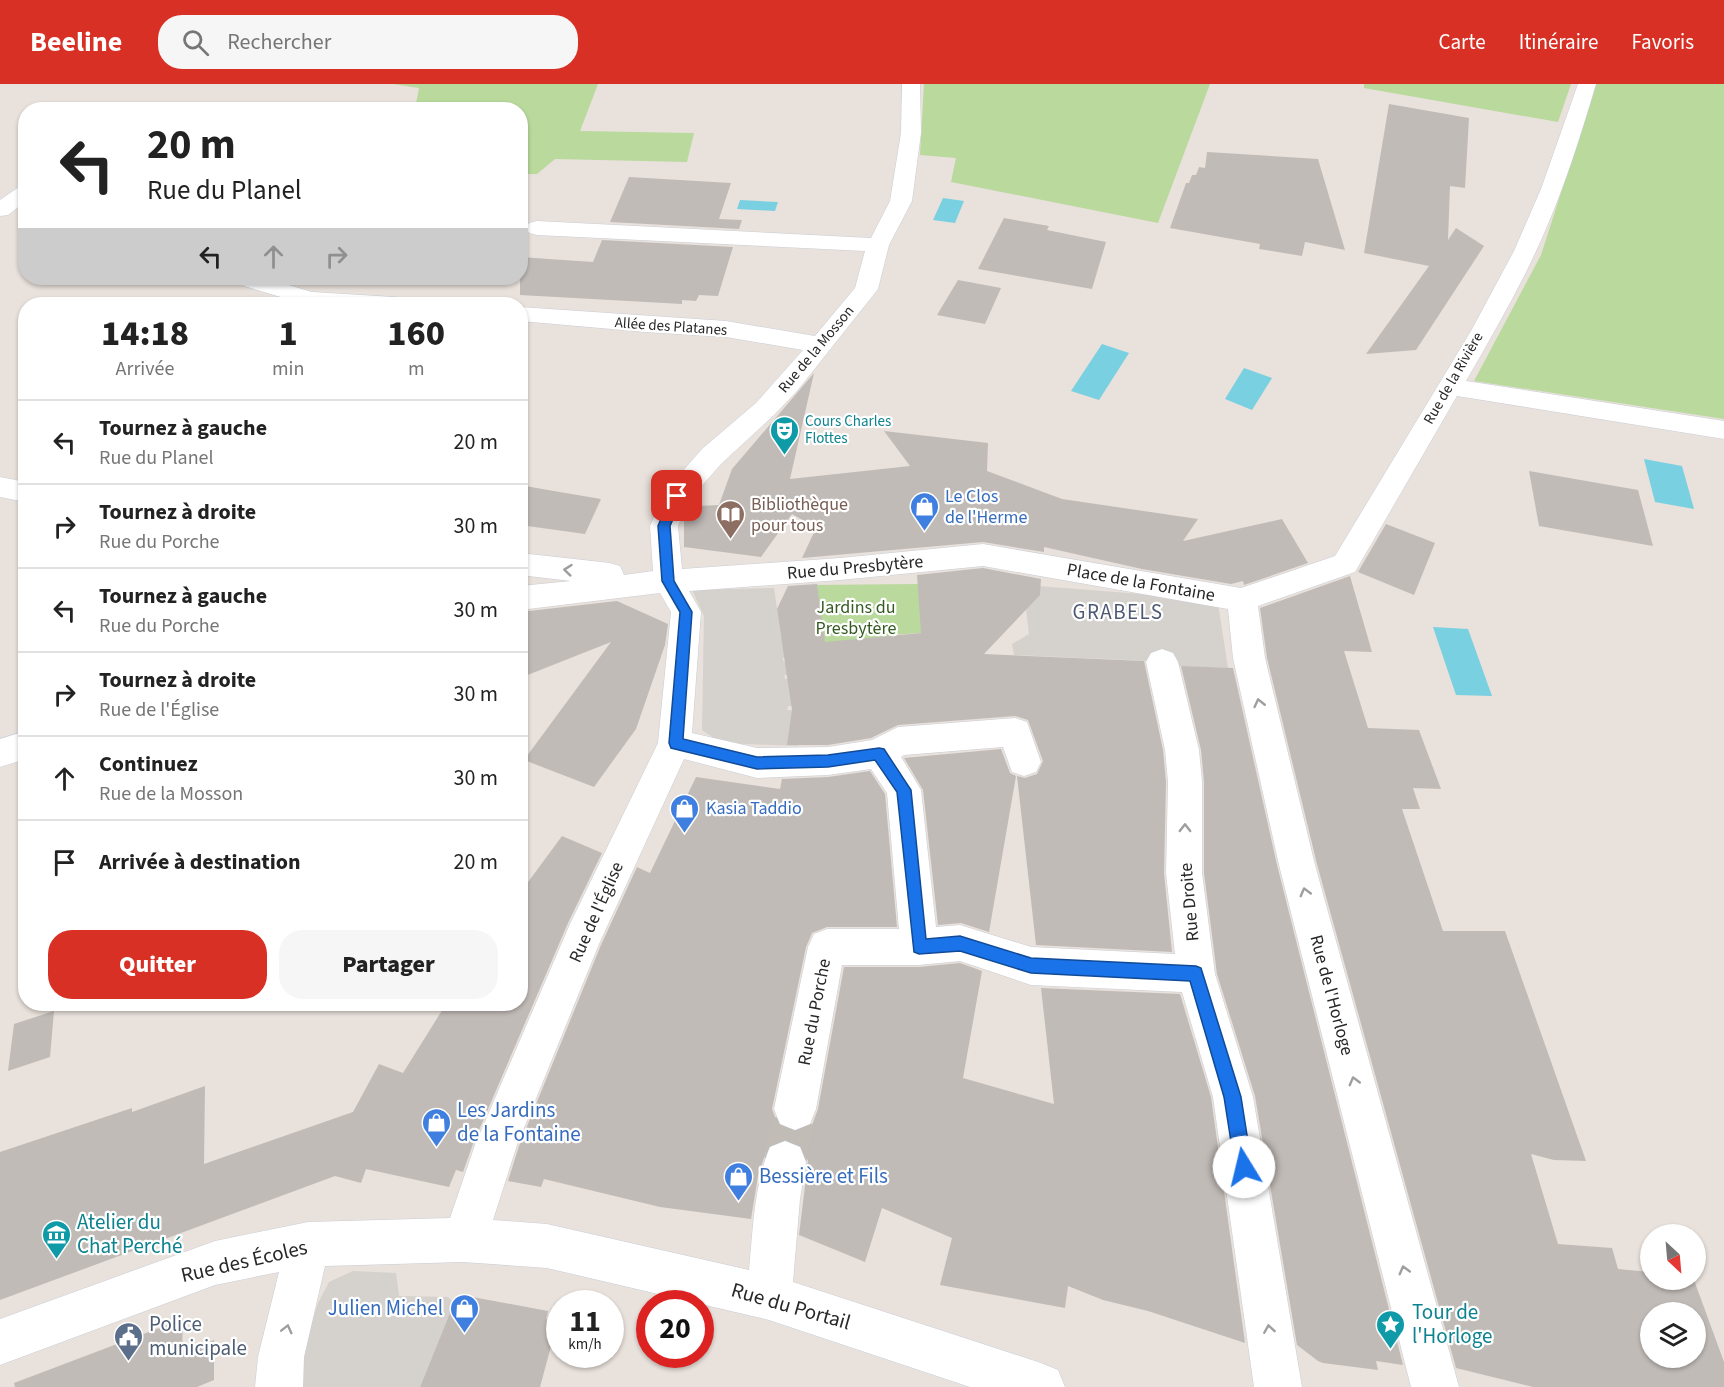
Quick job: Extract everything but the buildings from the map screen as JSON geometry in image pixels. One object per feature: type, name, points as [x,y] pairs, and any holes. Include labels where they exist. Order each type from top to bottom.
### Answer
[{"type":"street","name":"Rue de la Mosson","points":[[668,581],[664,526],[677,496],[712,456],[765,409],[866,289],[878,245],[901,201],[911,133],[911,84]]},
{"type":"street","name":"Rue de la Rivière","points":[[1242,600],[1345,564],[1380,500],[1451,387],[1525,250],[1558,170],[1587,84]]},
{"type":"street","points":[[0,210],[18,197]]},
{"type":"street","points":[[537,228],[878,245]]},
{"type":"street","points":[[265,285],[304,297]]},
{"type":"street","name":"Allée des Platanes","points":[[528,315],[726,329],[821,345]]},
{"type":"street","points":[[1451,387],[1724,430]]},
{"type":"street","points":[[0,487],[18,490]]},
{"type":"street","name":"Rue du Presbytère","points":[[668,581],[840,569],[983,555],[1041,563]]},
{"type":"street","name":"Place de la Fontaine","points":[[1041,563],[1242,600]]},
{"type":"street","points":[[528,565],[668,581]]},
{"type":"street","points":[[528,597],[668,581]]},
{"type":"street","name":"Rue de l'Église","points":[[463,1240],[481,1195],[496,1145],[583,937],[675,743],[686,612],[668,581]]},
{"type":"street","name":"Rue de l'Horloge","points":[[1242,600],[1249,657],[1297,865],[1435,1387]]},
{"type":"street","name":"Rue Droite","points":[[1162,662],[1182,750],[1185,782],[1184,873],[1196,974],[1233,1097],[1278,1387]]},
{"type":"street","points":[[675,743],[757,763],[828,761],[879,753],[898,741],[1015,732],[1024,762]]},
{"type":"street","points":[[0,753],[18,747]]},
{"type":"street","points":[[879,753],[904,790],[919,947],[960,944],[1031,966],[1196,974]]},
{"type":"street","name":"Rue du Porche","points":[[795,1109],[827,947],[919,947]]},
{"type":"street","points":[[768,1297],[778,1199],[785,1162]]},
{"type":"street","name":"Rue des Écoles","points":[[0,1342],[205,1266],[308,1244],[463,1240]]},
{"type":"street","name":"Rue du Portail","points":[[463,1240],[547,1246],[768,1297],[1041,1387]]},
{"type":"street","points":[[279,1387],[281,1357],[308,1244]]},
{"type":"green space","points":[[393,84],[598,84],[580,131],[694,133],[687,162],[555,159],[537,174],[528,174],[528,102],[416,102],[419,88]]},
{"type":"green space","points":[[924,84],[1210,84],[1158,223],[951,182],[956,158],[920,155]]},
{"type":"green space","points":[[1364,84],[1571,84],[1558,122],[1364,88]]},
{"type":"green space","points":[[1596,84],[1724,84],[1724,419],[1474,381],[1541,255]]},
{"type":"green space","name":"Jardins du Presbytère","points":[[918,584],[932,632],[893,635],[895,654],[787,654],[781,637],[823,632],[817,585]]},
{"type":"shaded area","points":[[1038,586],[1154,595],[1218,604],[1228,668],[1176,666],[1151,661],[1014,655],[1012,644],[1029,634],[1025,601]]},
{"type":"shaded area","points":[[774,588],[781,637],[788,658],[783,658],[783,661],[788,662],[789,675],[784,675],[785,679],[790,679],[792,706],[788,706],[787,710],[793,710],[798,746],[721,743],[702,730],[704,616],[692,590]]},
{"type":"shaded area","points":[[353,1271],[396,1273],[399,1296],[448,1297],[454,1303],[420,1387],[296,1387],[298,1366],[318,1303],[329,1282]]},
{"type":"water","points":[[943,198],[964,201],[955,223],[933,220]]},
{"type":"water","points":[[740,200],[778,202],[775,211],[737,209]]},
{"type":"water","points":[[1102,344],[1129,353],[1099,400],[1071,391]]},
{"type":"water","points":[[1244,368],[1272,378],[1252,410],[1225,399]]},
{"type":"water","points":[[1644,459],[1682,466],[1694,509],[1655,502]]},
{"type":"water","points":[[1433,627],[1468,629],[1492,696],[1456,695]]},
{"type":"tunnel","points":[[785,1162],[795,1109]]},
{"type":"place","name":"Cours Charles Flottes","points":[[784,456]]},
{"type":"place","name":"Le Clos de l'Herme","points":[[924,532]]},
{"type":"place","name":"Bibliothèque pour tous","points":[[730,540]]},
{"type":"place","name":"Kasia Taddio","points":[[685,834]]},
{"type":"place","name":"Les Jardins de la Fontaine","points":[[436,1148]]},
{"type":"place","name":"Bessière et Fils","points":[[738,1202]]},
{"type":"place","name":"Atelier du Chat Perché","points":[[56,1260]]},
{"type":"place","name":"Julien Michel","points":[[464,1334]]},
{"type":"place","name":"Tour de l'Horloge","points":[[1391,1350]]},
{"type":"place","name":"Police municipale","points":[[128,1362]]},
{"type":"district","name":"GRABELS","points":[[1118,612]]},
{"type":"route","points":[[677,496],[664,526],[668,581],[686,612],[675,743],[757,763],[828,761],[879,753],[904,790],[919,947],[960,944],[1031,966],[1196,974],[1233,1097],[1244,1167]]}]
